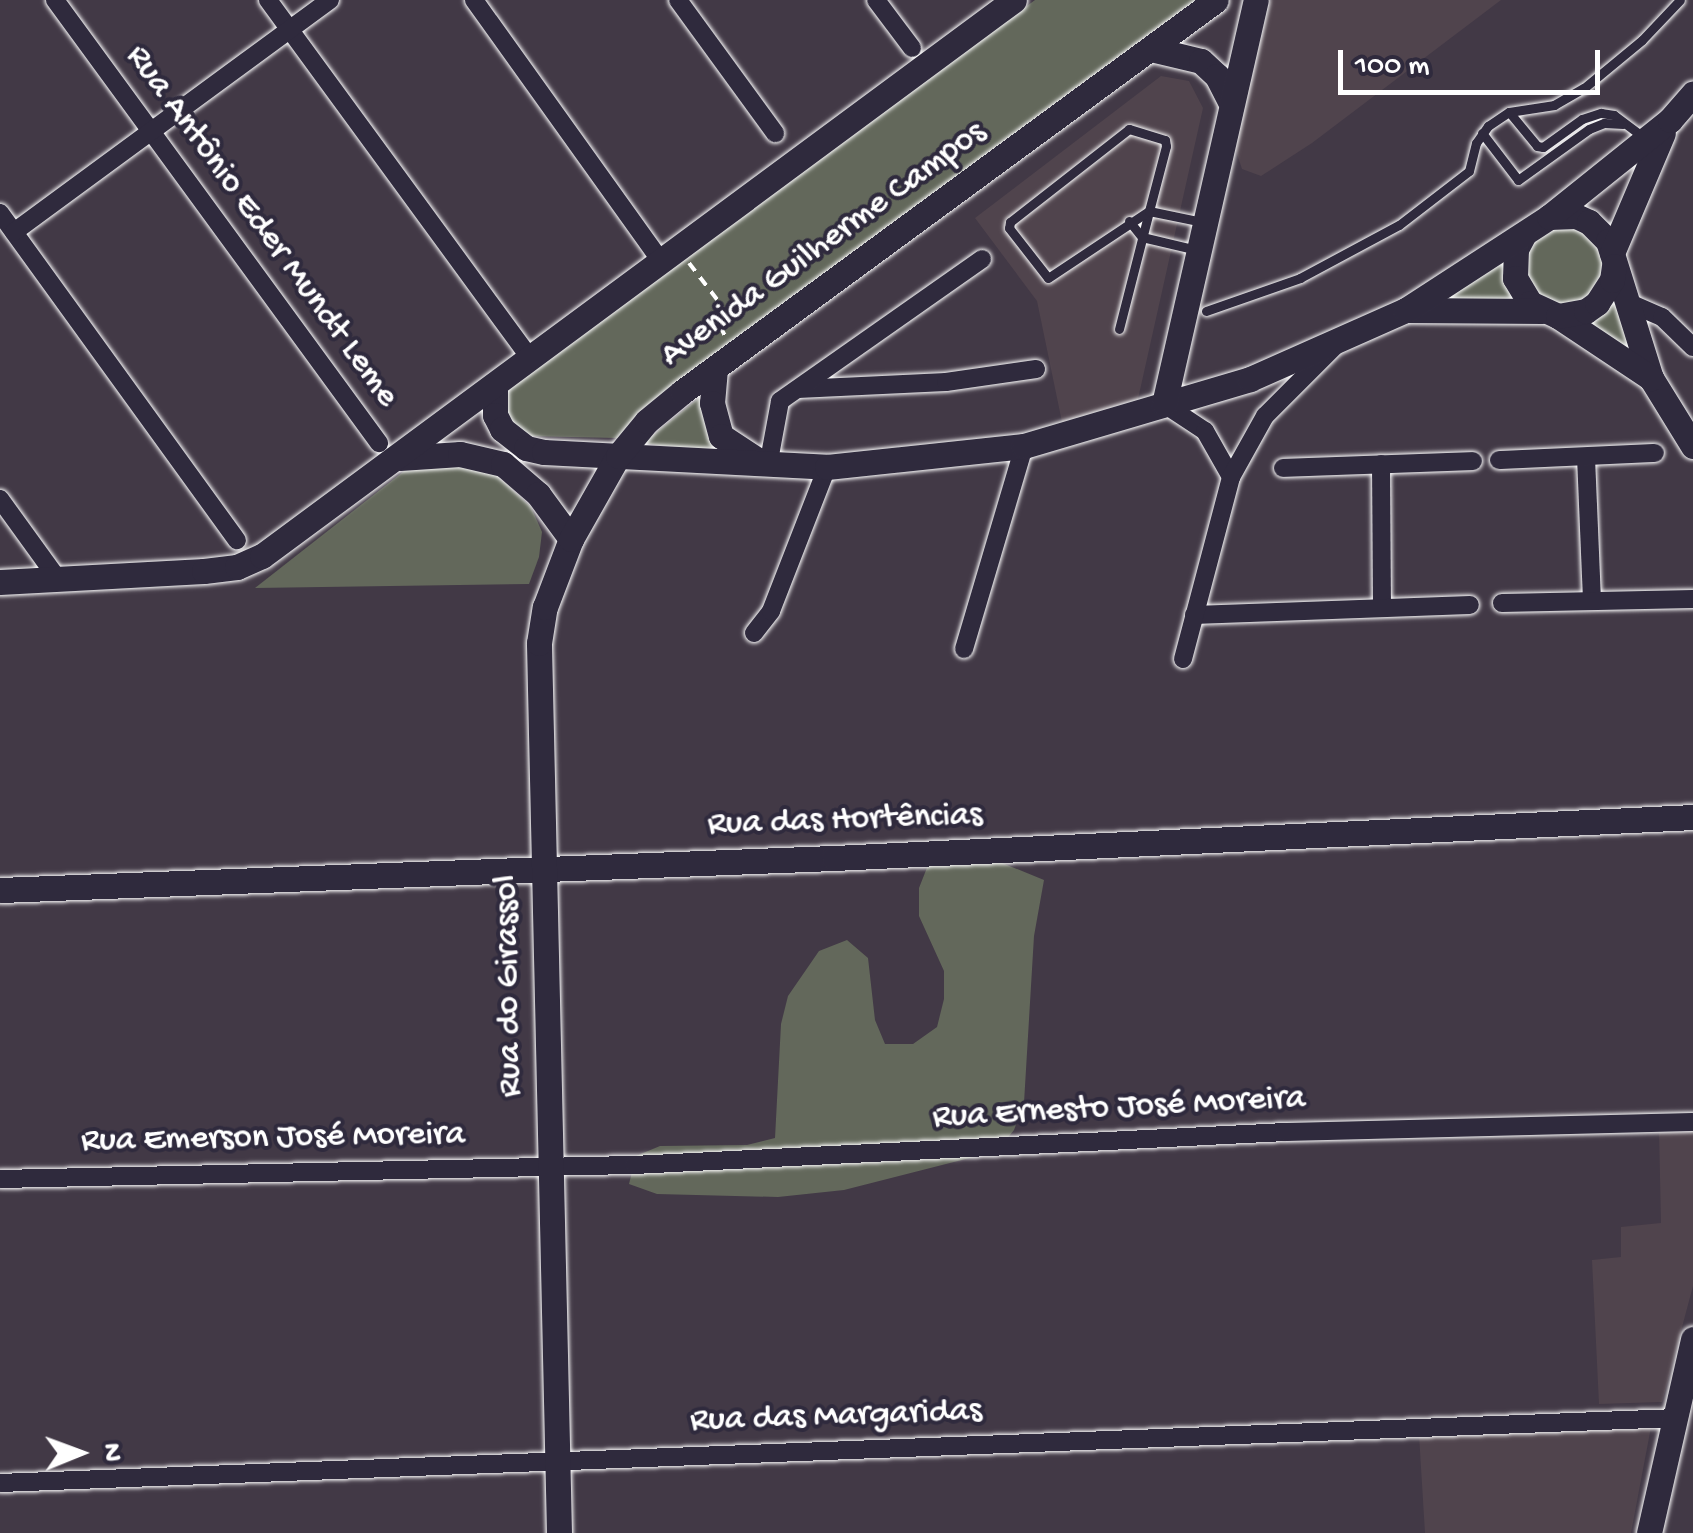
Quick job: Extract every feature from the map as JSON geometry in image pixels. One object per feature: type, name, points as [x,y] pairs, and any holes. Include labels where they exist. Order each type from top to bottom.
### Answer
[{"type":"main road","points":[[0,582],[204,571],[237,567],[262,556],[387,451],[495,385],[1014,0]]},
{"type":"main road","name":"Avenida Guilherme Campos","points":[[618,456],[647,421],[736,352],[1216,0]]},
{"type":"main road","points":[[1164,404],[1256,0]]},
{"type":"main road","points":[[1152,49],[1201,61],[1217,76],[1230,102]]},
{"type":"main road","points":[[495,385],[495,415],[502,430],[526,448],[828,467],[1024,446],[1250,379],[1335,346],[1406,310],[1549,217],[1670,120],[1693,94]]},
{"type":"main road","points":[[1406,310],[1550,314],[1586,311],[1606,292],[1613,259],[1652,150],[1670,120]]},
{"type":"main road","points":[[1549,217],[1563,215],[1589,222],[1613,259],[1651,378],[1693,446]]},
{"type":"main road","points":[[1523,236],[1513,263],[1520,292],[1651,378]]},
{"type":"main road","points":[[715,369],[712,403],[720,436],[768,466]]},
{"type":"main road","points":[[387,451],[446,453],[503,464],[538,494],[571,539]]},
{"type":"main road","name":"Rua do Girassol","points":[[559,1533],[539,643],[545,607],[571,539],[618,456]]},
{"type":"main road","name":"Rua das Hortências","points":[[0,890],[1693,817]]},
{"type":"main road","points":[[1650,1533],[1693,1339]]},
{"type":"street","name":"Rua Antônio Eder Mundt Leme","points":[[56,0],[387,451]]},
{"type":"street","points":[[268,0],[530,358]]},
{"type":"street","points":[[14,232],[330,0]]},
{"type":"street","points":[[474,0],[668,254]]},
{"type":"street","points":[[678,0],[775,133]]},
{"type":"street","points":[[876,0],[912,48]]},
{"type":"street","points":[[0,213],[237,540]]},
{"type":"street","points":[[768,466],[780,401],[982,260]]},
{"type":"street","points":[[1626,301],[1662,317],[1693,346]]},
{"type":"street","points":[[1183,659],[1231,476],[1265,416],[1335,346]]},
{"type":"street","points":[[798,389],[946,382],[1036,368]]},
{"type":"street","points":[[1164,404],[1204,431],[1231,476]]},
{"type":"street","points":[[964,648],[1024,446]]},
{"type":"street","points":[[1499,460],[1656,453]]},
{"type":"street","points":[[1586,458],[1592,600]]},
{"type":"street","points":[[1283,468],[1473,461]]},
{"type":"street","points":[[1382,464],[1382,608]]},
{"type":"street","points":[[754,633],[771,611],[828,467]]},
{"type":"street","points":[[0,498],[58,578]]},
{"type":"street","points":[[1502,603],[1693,599]]},
{"type":"street","points":[[1194,616],[1470,605]]},
{"type":"street","name":"Rua Ernesto José Moreira","points":[[548,1165],[738,1162],[1286,1132],[1693,1122]]},
{"type":"street","name":"Rua Emerson José Moreira","points":[[0,1179],[548,1165]]},
{"type":"street","name":"Rua das Margaridas","points":[[0,1483],[1674,1418]]},
{"type":"lane","points":[[1206,311],[1300,278],[1399,225],[1469,171],[1482,133],[1510,112],[1554,105],[1584,88],[1642,40],[1680,0]]},
{"type":"lane","points":[[1510,112],[1532,142],[1544,147],[1582,119],[1609,113],[1646,139]]},
{"type":"lane","points":[[1582,119],[1589,129]]},
{"type":"lane","points":[[1482,133],[1518,180],[1589,129],[1604,122],[1623,124]]},
{"type":"lane","points":[[1119,330],[1149,211],[1165,140],[1136,128],[1123,133],[1008,225],[1048,278],[1149,211],[1204,222]]},
{"type":"lane","points":[[1129,221],[1142,237],[1198,250]]},
{"type":"path","points":[[668,254],[720,300],[720,326],[736,352]]},
{"type":"shaded area","points":[[1271,0],[1501,0],[1312,143],[1261,176],[1242,169],[1234,145]]},
{"type":"shaded area","points":[[1161,76],[1189,81],[1203,108],[1138,399],[1062,422],[1037,301],[975,218]]},
{"type":"shaded area","points":[[1659,1130],[1693,1130],[1693,1286],[1662,1402],[1599,1404],[1592,1260],[1621,1257],[1621,1227],[1661,1223]]},
{"type":"shaded area","points":[[1651,1427],[1631,1533],[1425,1533],[1419,1435]]},
{"type":"green space","points":[[1035,0],[1203,0],[618,438],[523,436],[503,420],[500,402],[509,388]]},
{"type":"green space","points":[[1569,222],[1603,246],[1601,289],[1563,311],[1526,289],[1523,248],[1531,236]]},
{"type":"green space","points":[[1511,251],[1528,307],[1424,305]]},
{"type":"green space","points":[[1616,284],[1641,365],[1572,319]]},
{"type":"green space","points":[[700,397],[719,453],[643,443]]},
{"type":"green space","points":[[443,460],[492,471],[531,507],[542,532],[539,557],[529,584],[255,588],[413,464]]},
{"type":"green space","points":[[985,856],[1044,880],[1034,936],[1024,1103],[1014,1130],[997,1151],[844,1190],[778,1197],[657,1194],[629,1184],[636,1156],[660,1146],[747,1145],[775,1138],[781,1024],[788,996],[819,951],[847,940],[868,958],[875,1020],[885,1044],[913,1044],[937,1027],[944,999],[944,971],[919,916],[919,888],[930,860]]}]
